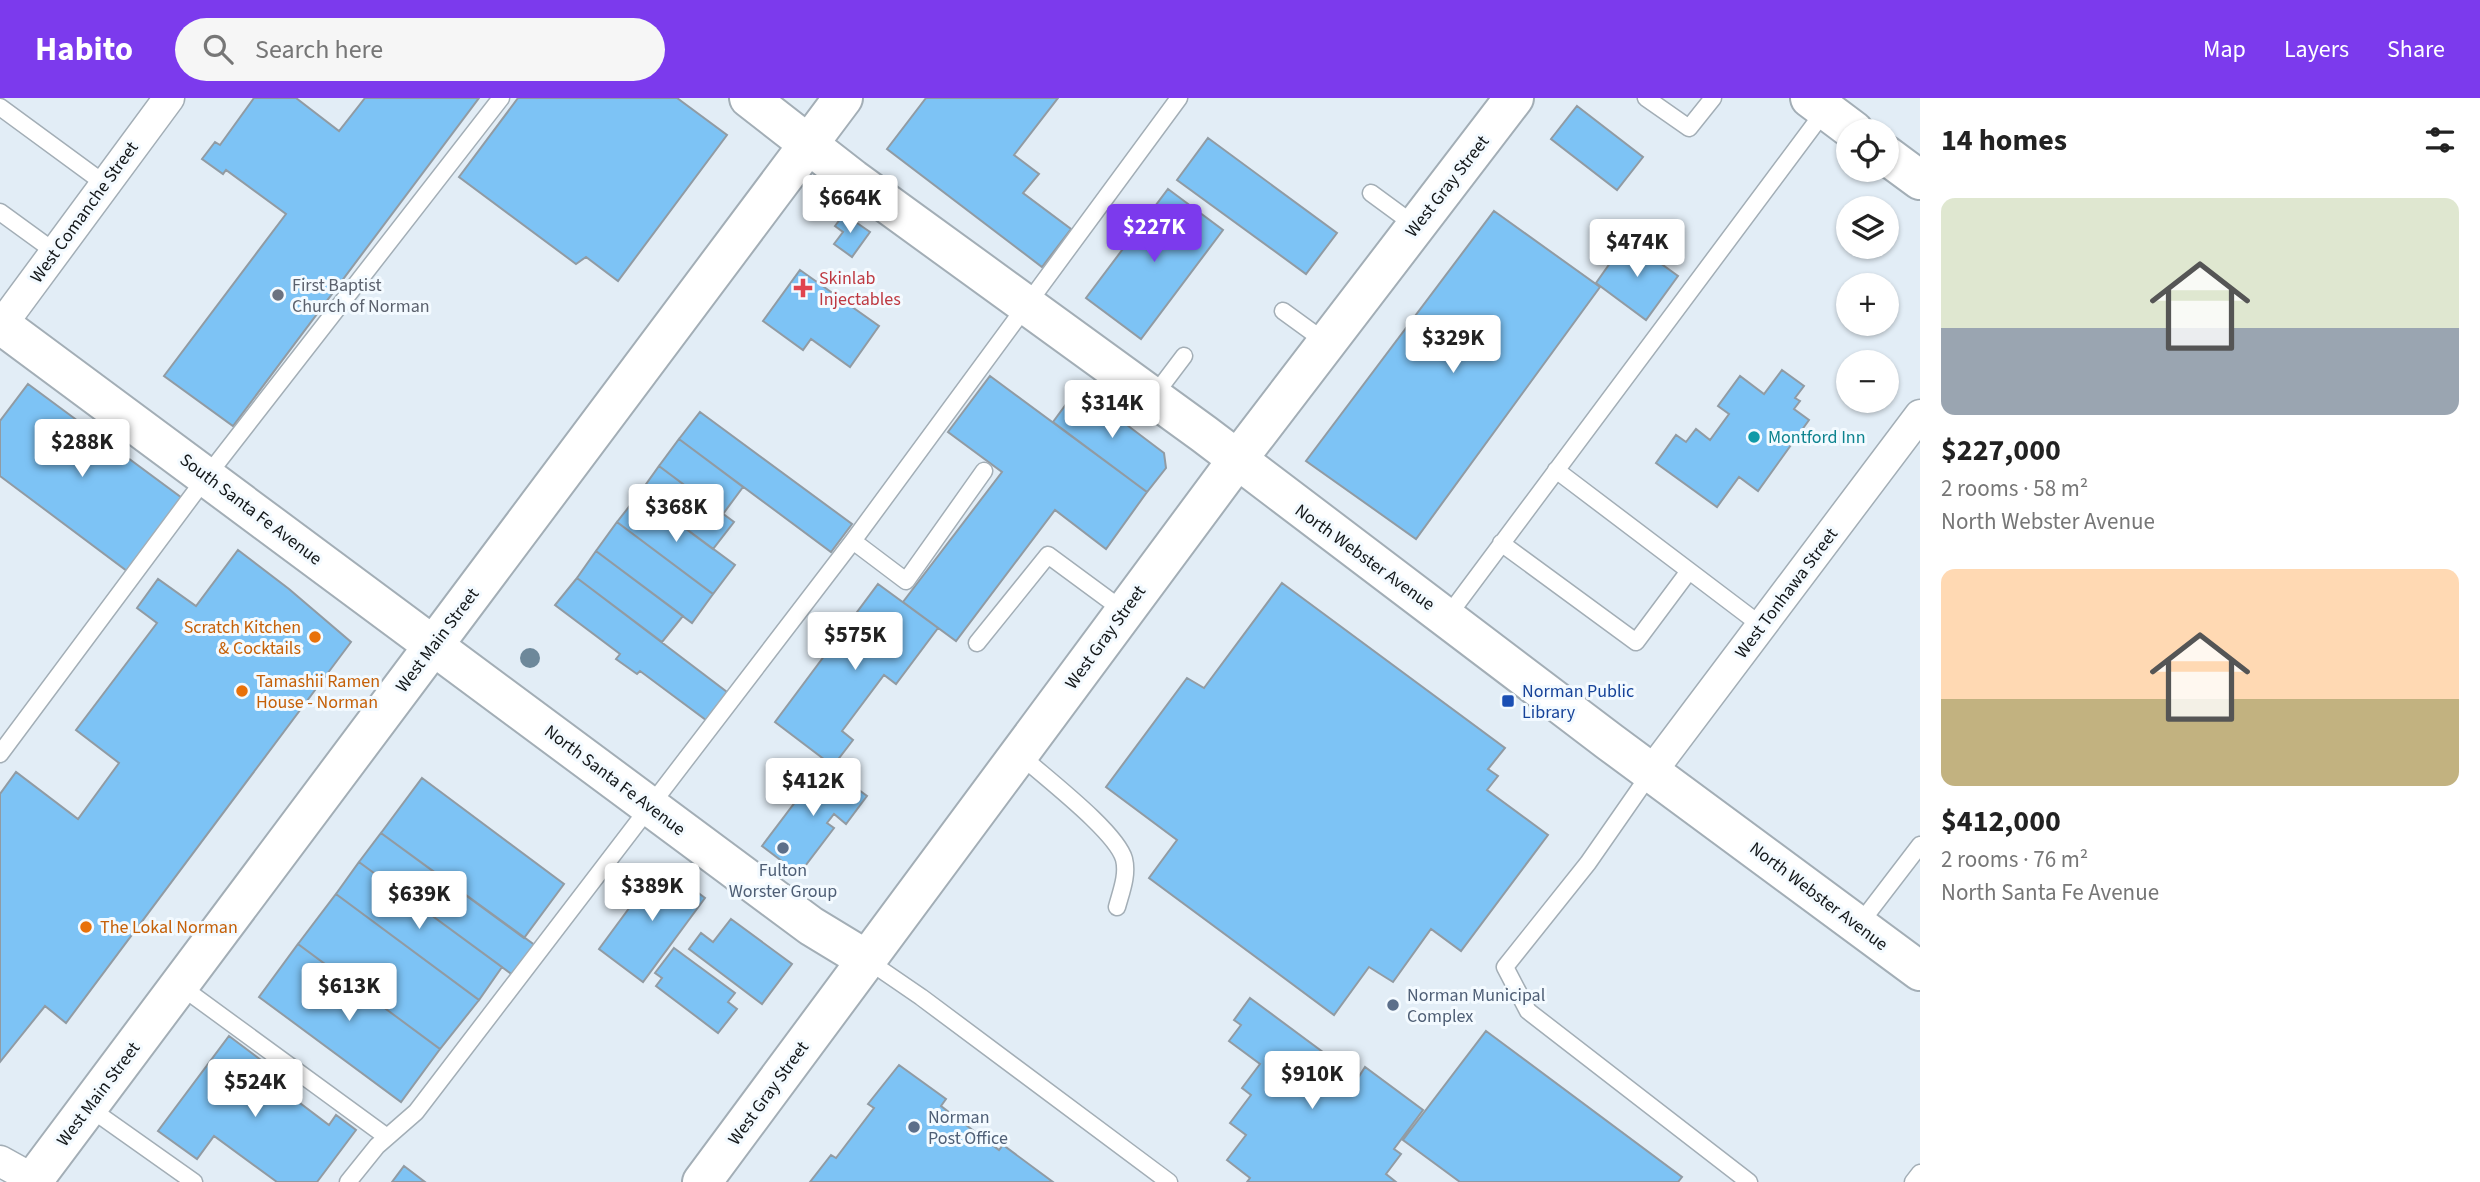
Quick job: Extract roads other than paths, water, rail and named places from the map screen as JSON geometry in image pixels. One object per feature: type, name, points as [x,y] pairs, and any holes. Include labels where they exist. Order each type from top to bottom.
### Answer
[{"type":"main road","name":"North Webster Avenue","points":[[749,98],[1920,971]]},
{"type":"main road","name":"West Main Street","points":[[34,1181],[843,98]]},
{"type":"main road","name":"West Gray Street","points":[[702,1182],[1237,460],[1514,98]]},
{"type":"main road","points":[[1899,165],[1920,180]]},
{"type":"main road","name":"South Santa Fe Avenue","points":[[0,325],[207,476],[432,646]]},
{"type":"main road","name":"North Santa Fe Avenue","points":[[432,646],[821,933],[867,960]]},
{"type":"street","name":"West Comanche Street","points":[[0,325],[169,98]]},
{"type":"street","name":"West Tonhawa Street","points":[[1652,771],[1920,415]]},
{"type":"street","points":[[0,1161],[34,1181]]},
{"type":"lane","points":[[0,754],[207,476],[501,98]]},
{"type":"lane","points":[[348,1182],[377,1146],[416,1112],[853,541],[1179,98]]},
{"type":"lane","points":[[1646,98],[1689,128],[1713,98]]},
{"type":"lane","points":[[0,107],[104,184]]},
{"type":"lane","points":[[1447,617],[1831,109]]},
{"type":"lane","points":[[1371,193],[1416,226]]},
{"type":"lane","points":[[0,212],[55,252]]},
{"type":"lane","points":[[1283,311],[1327,343]]},
{"type":"lane","points":[[1153,397],[1184,356]]},
{"type":"lane","points":[[1556,470],[1762,626]]},
{"type":"lane","points":[[853,541],[906,581],[984,471]]},
{"type":"lane","points":[[1502,543],[1636,642],[1689,571]]},
{"type":"lane","points":[[977,643],[1048,555],[1124,611]]},
{"type":"lane","points":[[1019,754],[1113,839],[1124,860],[1125,876],[1117,907]]},
{"type":"lane","points":[[1652,771],[1588,863],[1505,967],[1528,1011],[1749,1182]]},
{"type":"lane","points":[[1858,926],[1920,845]]},
{"type":"lane","points":[[867,960],[921,997],[1169,1182]]},
{"type":"lane","points":[[179,985],[387,1137]]},
{"type":"lane","points":[[88,1107],[194,1182]]},
{"type":"lane","points":[[1913,1182],[1920,1173]]},
{"type":"place","name":"Skinlab Injectables","points":[[803,288]]},
{"type":"place","name":"First Baptist Church of Norman","points":[[278,295]]},
{"type":"place","name":"Montford Inn","points":[[1754,437]]},
{"type":"place","name":"Scratch Kitchen & Cocktails","points":[[315,637]]},
{"type":"place","name":"Tamashii Ramen House - Norman","points":[[242,691]]},
{"type":"place","name":"Norman Public Library","points":[[1508,701]]},
{"type":"place","name":"Fulton Worster Group","points":[[783,848]]},
{"type":"place","name":"The Lokal Norman","points":[[86,927]]},
{"type":"place","name":"Norman Municipal Complex","points":[[1393,1005]]},
{"type":"place","name":"Norman Post Office","points":[[914,1127]]}]
